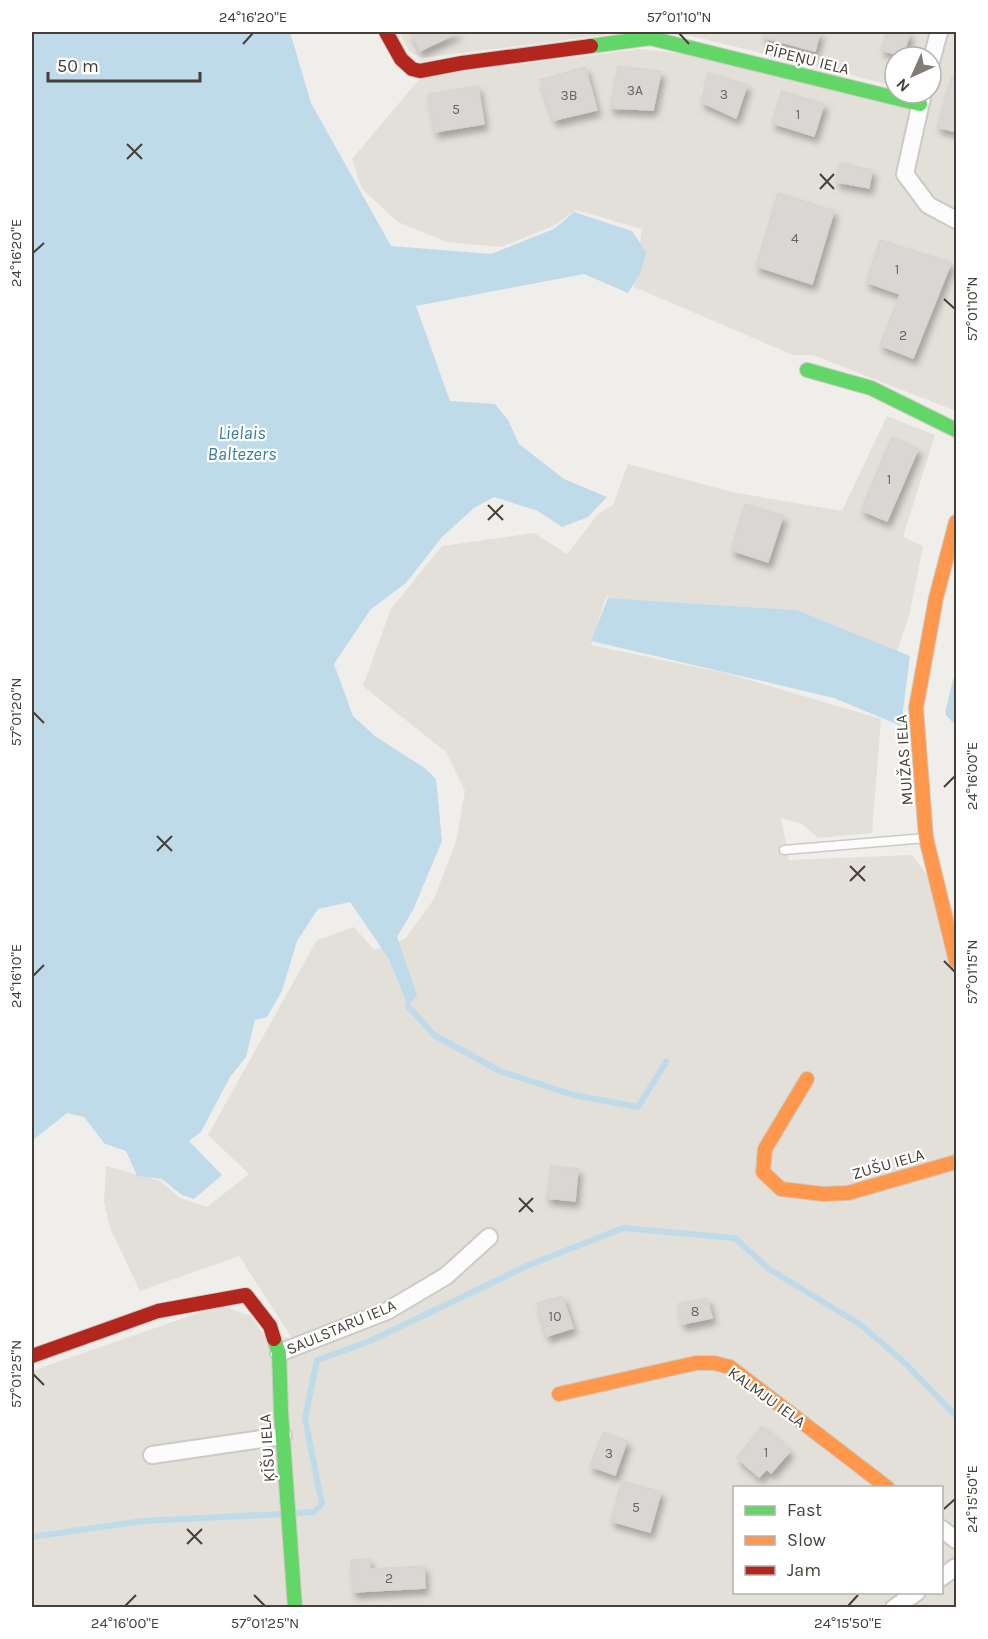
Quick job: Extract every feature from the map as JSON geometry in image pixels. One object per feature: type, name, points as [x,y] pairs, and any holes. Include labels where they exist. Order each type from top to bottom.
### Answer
[{"type":"street","name":"PĪPEŅU IELA","points":[[386,32],[401,59],[412,69],[420,71],[462,63],[650,38],[883,90]]},
{"type":"street","points":[[920,105],[904,174],[928,205],[957,220]]},
{"type":"street","points":[[807,370],[871,388],[957,430]]},
{"type":"street","name":"MUIŽAS IELA","points":[[957,522],[936,598],[916,708],[926,838],[957,962]]},
{"type":"street","name":"ZUŠU IELA","points":[[807,1079],[765,1149],[763,1172],[781,1189],[823,1194],[848,1193],[957,1162]]},
{"type":"street","name":"SAULSTARU IELA","points":[[279,1353],[387,1311],[446,1276],[489,1237]]},
{"type":"street","name":"ĶĪŠU IELA","points":[[32,1356],[158,1311],[246,1295],[270,1326],[279,1353],[295,1608]]},
{"type":"street","name":"KALMJU IELA","points":[[559,1394],[696,1363],[714,1363],[730,1367],[885,1486]]},
{"type":"street","points":[[152,1455],[283,1436]]},
{"type":"street","points":[[943,1530],[957,1540]]},
{"type":"street","points":[[943,1575],[957,1567]]},
{"type":"street","points":[[894,1608],[915,1594]]},
{"type":"lane","points":[[784,850],[926,838]]},
{"type":"shaded area","points":[[399,32],[605,32],[605,35],[421,58],[409,51]]},
{"type":"shaded area","points":[[651,32],[956,32],[956,411],[813,355],[793,355],[634,287],[642,229],[576,210],[553,226],[501,247],[447,242],[398,222],[362,189],[352,159],[421,77],[640,49],[693,55],[883,88],[883,105],[943,105],[943,45],[883,45],[883,83],[692,36]]},
{"type":"shaded area","points":[[887,416],[935,435],[903,537],[923,546],[910,612],[897,651],[797,610],[608,598],[607,593],[591,645],[729,674],[881,719],[872,833],[818,838],[802,824],[781,818],[789,860],[912,855],[956,914],[956,1607],[32,1607],[32,1371],[221,1305],[251,1316],[265,1337],[292,1338],[239,1256],[140,1291],[110,1228],[104,1202],[106,1166],[160,1181],[180,1198],[207,1207],[249,1174],[208,1135],[317,940],[354,927],[374,950],[405,939],[434,899],[456,842],[465,791],[446,752],[363,686],[391,609],[442,546],[534,533],[567,554],[598,514],[613,505],[628,464],[732,492],[842,511]]},
{"type":"water","name":"Lielais Baltezers","points":[[32,32],[290,32],[311,103],[391,246],[491,254],[554,229],[574,212],[632,231],[646,252],[641,272],[628,293],[584,274],[416,306],[450,401],[495,404],[508,420],[519,444],[564,479],[607,497],[588,517],[562,527],[538,511],[494,497],[474,508],[442,537],[406,583],[371,609],[334,664],[353,716],[375,736],[426,769],[436,779],[442,841],[413,910],[397,937],[417,995],[408,1006],[389,959],[350,902],[318,909],[297,941],[282,991],[267,1017],[255,1020],[246,1057],[230,1077],[201,1132],[189,1141],[222,1175],[194,1199],[182,1195],[162,1179],[137,1176],[126,1151],[105,1144],[84,1117],[67,1113],[32,1141]]},
{"type":"water","points":[[608,598],[797,610],[910,656],[901,726],[834,698],[591,641]]},
{"type":"water","points":[[956,677],[956,726],[945,714],[953,679]]},
{"type":"building","points":[[410,32],[459,32],[420,51]]},
{"type":"building","points":[[763,32],[820,32],[815,51],[762,37]]},
{"type":"building","points":[[887,32],[910,32],[906,45],[883,45],[883,51],[881,50]]},
{"type":"building","points":[[618,66],[661,72],[653,110],[610,108]]},
{"type":"building","points":[[585,67],[597,110],[554,120],[540,80]]},
{"type":"building","points":[[708,73],[747,85],[736,118],[701,102]]},
{"type":"building","points":[[952,76],[957,77],[957,132],[937,127]]},
{"type":"building","points":[[478,86],[484,124],[435,132],[428,94]]},
{"type":"building","points":[[782,91],[824,104],[814,136],[772,123]]},
{"type":"building","points":[[839,163],[872,170],[869,188],[836,182]]},
{"type":"building","points":[[778,193],[834,211],[812,284],[756,266]]},
{"type":"building","points":[[880,240],[951,263],[913,358],[880,345],[900,294],[866,282]]},
{"type":"building","points":[[892,437],[918,449],[887,521],[861,510]]},
{"type":"building","points":[[745,504],[783,516],[768,562],[731,550]]},
{"type":"building","points":[[551,1166],[578,1169],[575,1201],[547,1198]]},
{"type":"building","points":[[562,1296],[573,1328],[547,1336],[537,1303]]},
{"type":"building","points":[[707,1298],[712,1318],[682,1324],[678,1304]]},
{"type":"building","points":[[762,1426],[790,1451],[771,1473],[767,1469],[759,1477],[737,1458]]},
{"type":"building","points":[[603,1432],[627,1441],[615,1475],[590,1466]]},
{"type":"building","points":[[622,1481],[661,1492],[650,1532],[611,1521]]},
{"type":"building","points":[[369,1559],[370,1569],[424,1566],[425,1588],[353,1592],[351,1560]]},
{"type":"waterway","points":[[408,1006],[434,1035],[500,1071],[573,1095],[638,1107],[666,1062]]},
{"type":"waterway","points":[[293,1513],[314,1512],[322,1504],[305,1418],[317,1360],[368,1342],[529,1265],[623,1228],[735,1238],[769,1269],[861,1325],[905,1363],[956,1416]]},
{"type":"waterway","points":[[32,1537],[143,1521],[283,1514]]},
{"type":"traffic: fast","points":[[591,46],[650,38],[883,95]]},
{"type":"traffic: fast","points":[[807,370],[871,388],[956,430]]},
{"type":"traffic: fast","points":[[274,1339],[279,1353],[295,1608]]},
{"type":"traffic: slow","points":[[956,522],[936,598],[916,708],[926,838],[956,961]]},
{"type":"traffic: slow","points":[[807,1079],[765,1149],[763,1172],[781,1189],[823,1194],[848,1193],[956,1162]]},
{"type":"traffic: slow","points":[[559,1394],[696,1363],[714,1363],[730,1367],[885,1486]]},
{"type":"traffic: jam","points":[[386,32],[401,59],[412,69],[420,71],[462,63],[591,46]]},
{"type":"traffic: jam","points":[[32,1356],[158,1311],[246,1295],[270,1326],[274,1339]]}]
